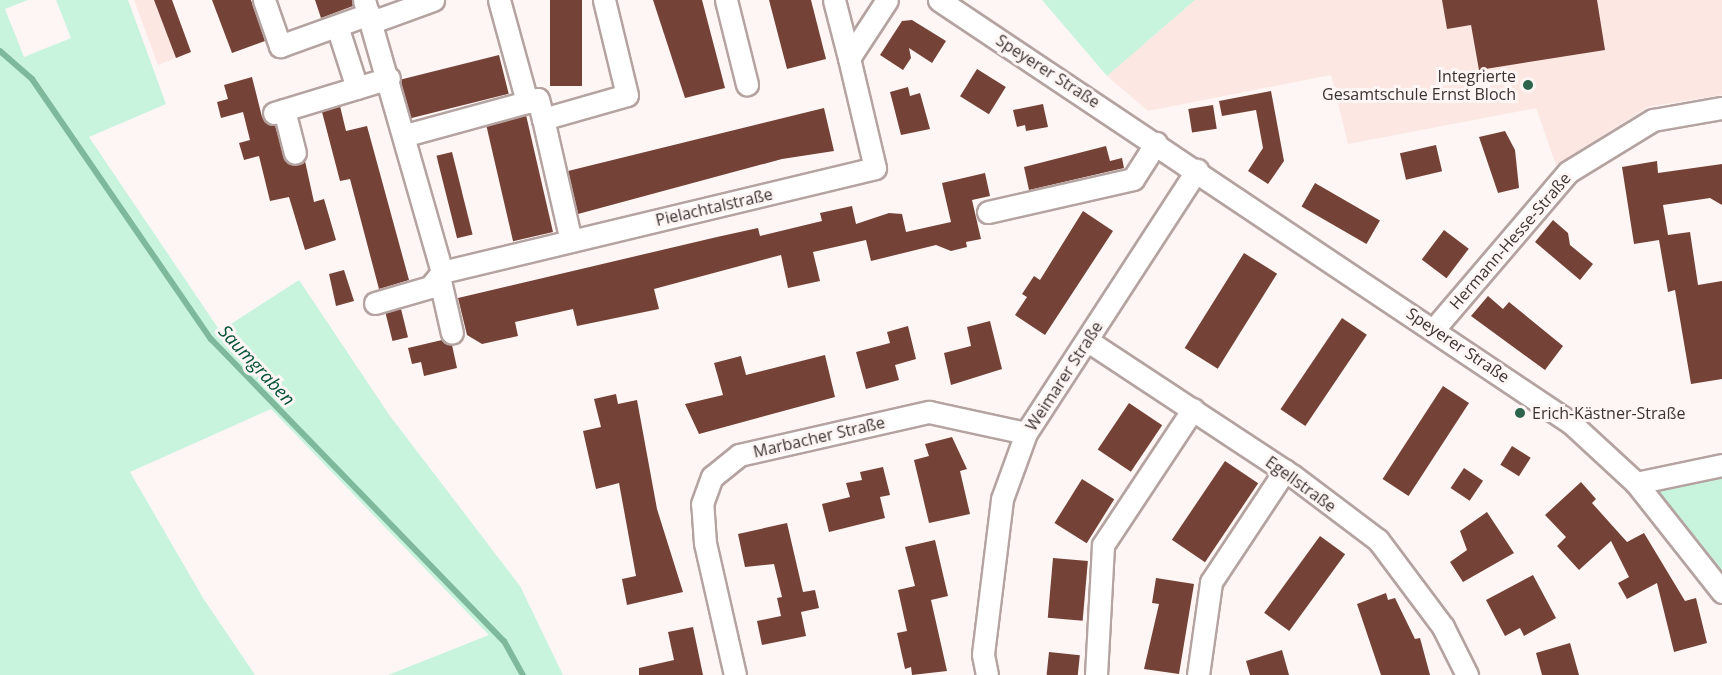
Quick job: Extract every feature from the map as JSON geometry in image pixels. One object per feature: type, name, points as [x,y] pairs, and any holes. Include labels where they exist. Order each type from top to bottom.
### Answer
[{"type":"street","points":[[264,0],[280,46],[337,26],[368,12],[433,0]]},
{"type":"street","points":[[499,0],[527,102]]},
{"type":"street","points":[[543,119],[627,95],[604,0]]},
{"type":"street","points":[[726,0],[747,84]]},
{"type":"street","name":"Pielachtalstraße","points":[[375,303],[430,287],[441,274],[875,168],[834,0]]},
{"type":"street","points":[[849,58],[887,0]]},
{"type":"street","name":"Speyerer Straße","points":[[939,0],[1156,142],[1571,423],[1636,483],[1722,592]]},
{"type":"street","points":[[368,12],[406,135],[441,274],[452,333]]},
{"type":"street","points":[[337,26],[357,88]]},
{"type":"street","points":[[295,153],[279,112],[389,78]]},
{"type":"street","points":[[406,135],[538,99],[571,241]]},
{"type":"street","name":"Hermann-Hesse-Straße","points":[[1434,329],[1568,172],[1653,120],[1722,108]]},
{"type":"street","points":[[988,212],[1133,179],[1156,142]]},
{"type":"street","name":"Weimarer Straße","points":[[987,675],[982,654],[1002,499],[1026,433],[1197,170]]},
{"type":"street","name":"Egellstraße","points":[[1088,340],[1285,470],[1378,540],[1443,627],[1467,675]]},
{"type":"street","points":[[1096,675],[1103,545],[1192,409]]},
{"type":"street","name":"Marbacher Straße","points":[[735,675],[705,543],[702,504],[712,477],[739,455],[930,412],[1026,433]]},
{"type":"street","points":[[1636,483],[1722,465]]},
{"type":"street","points":[[1198,675],[1211,582],[1285,470]]},
{"type":"shaded area","points":[[134,0],[172,0],[191,52],[158,65]]},
{"type":"shaded area","name":"Integrierte Gesamtschule Ernst Bloch","points":[[1195,0],[1722,0],[1722,95],[1648,107],[1556,165],[1536,108],[1348,144],[1331,75],[1148,111],[1107,76]]},
{"type":"green space","points":[[0,0],[28,0],[5,9],[24,57],[71,38],[56,0],[128,0],[166,104],[89,137],[220,331],[299,280],[390,416],[520,586],[563,675],[388,675],[489,635],[271,409],[130,472],[203,598],[255,675],[0,675]]},
{"type":"green space","points":[[1042,0],[1195,0],[1107,76]]},
{"type":"green space","points":[[1722,471],[1722,580],[1647,486]]},
{"type":"building","points":[[154,0],[172,0],[191,52],[176,58]]},
{"type":"building","points":[[212,0],[251,0],[265,41],[232,53]]},
{"type":"building","points":[[315,0],[352,0],[353,6],[321,18]]},
{"type":"building","points":[[550,0],[582,0],[582,86],[550,86]]},
{"type":"building","points":[[653,0],[702,0],[725,88],[685,98]]},
{"type":"building","points":[[769,0],[811,0],[826,59],[787,69]]},
{"type":"building","points":[[1442,0],[1597,0],[1605,50],[1479,70],[1471,25],[1447,29]]},
{"type":"building","points":[[912,20],[946,41],[932,63],[909,48],[911,58],[903,70],[880,55],[902,21]]},
{"type":"building","points":[[499,55],[509,94],[410,118],[400,80]]},
{"type":"building","points":[[977,69],[1006,87],[989,114],[960,96]]},
{"type":"building","points":[[252,77],[262,117],[275,125],[286,161],[305,161],[314,202],[324,199],[336,240],[305,250],[289,197],[270,201],[259,156],[244,160],[239,143],[250,140],[243,112],[221,118],[217,102],[228,99],[224,85]]},
{"type":"building","points":[[908,87],[910,96],[920,93],[930,129],[901,135],[890,92]]},
{"type":"building","points":[[1271,91],[1284,161],[1268,184],[1248,171],[1263,148],[1256,110],[1222,116],[1219,101]]},
{"type":"building","points":[[1043,104],[1048,127],[1026,131],[1025,125],[1017,127],[1013,110]]},
{"type":"building","points":[[1213,105],[1217,129],[1192,133],[1188,109]]},
{"type":"building","points":[[340,106],[346,131],[367,126],[409,280],[379,289],[350,179],[340,181],[322,112]]},
{"type":"building","points":[[824,108],[834,151],[782,159],[578,214],[568,171]]},
{"type":"building","points":[[526,115],[553,232],[513,241],[486,124]]},
{"type":"building","points":[[1505,131],[1515,150],[1519,188],[1498,193],[1479,137]]},
{"type":"building","points":[[1436,145],[1442,171],[1406,180],[1400,153]]},
{"type":"building","points":[[1106,146],[1110,161],[1122,158],[1124,168],[1029,190],[1024,167]]},
{"type":"building","points":[[452,152],[473,234],[457,238],[436,156]]},
{"type":"building","points":[[1657,161],[1658,173],[1722,164],[1722,205],[1710,198],[1663,205],[1668,235],[1690,232],[1698,285],[1722,281],[1722,379],[1691,384],[1675,290],[1668,292],[1659,240],[1634,244],[1622,167]]},
{"type":"building","points":[[985,173],[990,196],[972,200],[981,239],[966,242],[967,247],[951,251],[936,245],[871,261],[866,240],[813,252],[820,281],[788,288],[781,255],[654,289],[659,309],[577,326],[573,309],[515,322],[518,336],[482,344],[467,335],[458,298],[758,228],[760,236],[822,221],[820,213],[852,206],[856,224],[889,213],[902,214],[906,232],[951,222],[942,183]]},
{"type":"building","points":[[1315,183],[1380,220],[1366,244],[1302,206]]},
{"type":"building","points":[[1083,211],[1113,231],[1045,335],[1015,315],[1027,297],[1022,294],[1034,276],[1040,280]]},
{"type":"building","points":[[1553,220],[1568,233],[1570,245],[1593,264],[1580,280],[1535,242]]},
{"type":"building","points":[[1444,230],[1469,249],[1446,278],[1422,260]]},
{"type":"building","points":[[1244,253],[1277,274],[1218,369],[1185,348]]},
{"type":"building","points":[[344,270],[354,301],[336,306],[329,274]]},
{"type":"building","points":[[1488,296],[1503,309],[1509,302],[1563,346],[1545,370],[1471,316]]},
{"type":"building","points":[[401,309],[408,337],[392,341],[385,313]]},
{"type":"building","points":[[1342,318],[1367,335],[1305,426],[1280,409]]},
{"type":"building","points":[[990,321],[1002,369],[951,385],[944,353],[971,346],[967,327]]},
{"type":"building","points":[[908,326],[916,359],[895,365],[899,380],[866,389],[856,352],[890,343],[887,332]]},
{"type":"building","points":[[442,340],[452,345],[457,368],[424,376],[421,362],[412,364],[408,348]]},
{"type":"building","points":[[825,355],[835,397],[699,434],[685,404],[723,395],[714,363],[741,356],[746,375]]},
{"type":"building","points":[[1443,386],[1469,403],[1409,496],[1383,479]]},
{"type":"building","points":[[616,394],[618,404],[637,400],[657,509],[683,592],[627,605],[622,579],[636,576],[619,483],[596,489],[583,431],[601,427],[594,399]]},
{"type":"building","points":[[1129,403],[1162,425],[1131,472],[1098,449]]},
{"type":"building","points":[[952,437],[967,469],[960,471],[970,514],[929,523],[914,460],[929,456],[925,444]]},
{"type":"building","points":[[1512,446],[1531,458],[1519,476],[1500,465]]},
{"type":"building","points":[[1225,461],[1258,483],[1205,562],[1172,540]]},
{"type":"building","points":[[883,467],[890,495],[880,497],[885,518],[829,532],[822,504],[850,497],[846,483],[862,480],[860,472]]},
{"type":"building","points":[[1464,468],[1483,481],[1470,501],[1451,488]]},
{"type":"building","points":[[1082,479],[1114,499],[1087,543],[1054,523]]},
{"type":"building","points":[[1581,482],[1596,499],[1592,503],[1627,542],[1644,533],[1685,601],[1696,598],[1707,643],[1674,652],[1657,583],[1627,599],[1618,583],[1629,577],[1611,541],[1579,570],[1557,546],[1566,537],[1545,515]]},
{"type":"building","points":[[1487,512],[1514,553],[1463,582],[1450,562],[1467,550],[1460,531]]},
{"type":"building","points":[[787,523],[803,592],[815,590],[819,608],[801,612],[806,636],[762,645],[757,621],[781,616],[777,598],[782,597],[774,564],[745,567],[738,534]]},
{"type":"building","points":[[1320,536],[1345,554],[1289,631],[1264,613]]},
{"type":"building","points":[[935,540],[948,596],[931,600],[947,671],[912,675],[911,667],[905,669],[897,633],[907,631],[898,590],[915,586],[905,547]]},
{"type":"building","points":[[1053,558],[1088,561],[1083,621],[1048,618]]},
{"type":"building","points":[[1533,575],[1556,618],[1524,636],[1520,628],[1505,636],[1486,600]]},
{"type":"building","points":[[1156,578],[1194,584],[1179,674],[1144,669],[1159,604],[1152,603]]},
{"type":"building","points":[[1386,593],[1388,600],[1395,598],[1415,639],[1420,638],[1430,675],[1381,675],[1357,604]]},
{"type":"building","points":[[693,627],[703,675],[639,675],[639,668],[674,660],[668,632]]},
{"type":"building","points":[[1570,643],[1579,675],[1542,675],[1536,653]]},
{"type":"building","points":[[1282,650],[1289,675],[1250,675],[1246,661]]},
{"type":"building","points":[[1049,652],[1080,655],[1078,675],[1047,675]]},
{"type":"waterway","name":"Saumgraben","points":[[0,51],[32,79],[211,339],[504,641],[523,675]]},
{"type":"place","name":"Integrierte Gesamtschule Ernst Bloch","points":[[1528,85]]},
{"type":"place","name":"Erich-Kästner-Straße","points":[[1520,413]]}]
